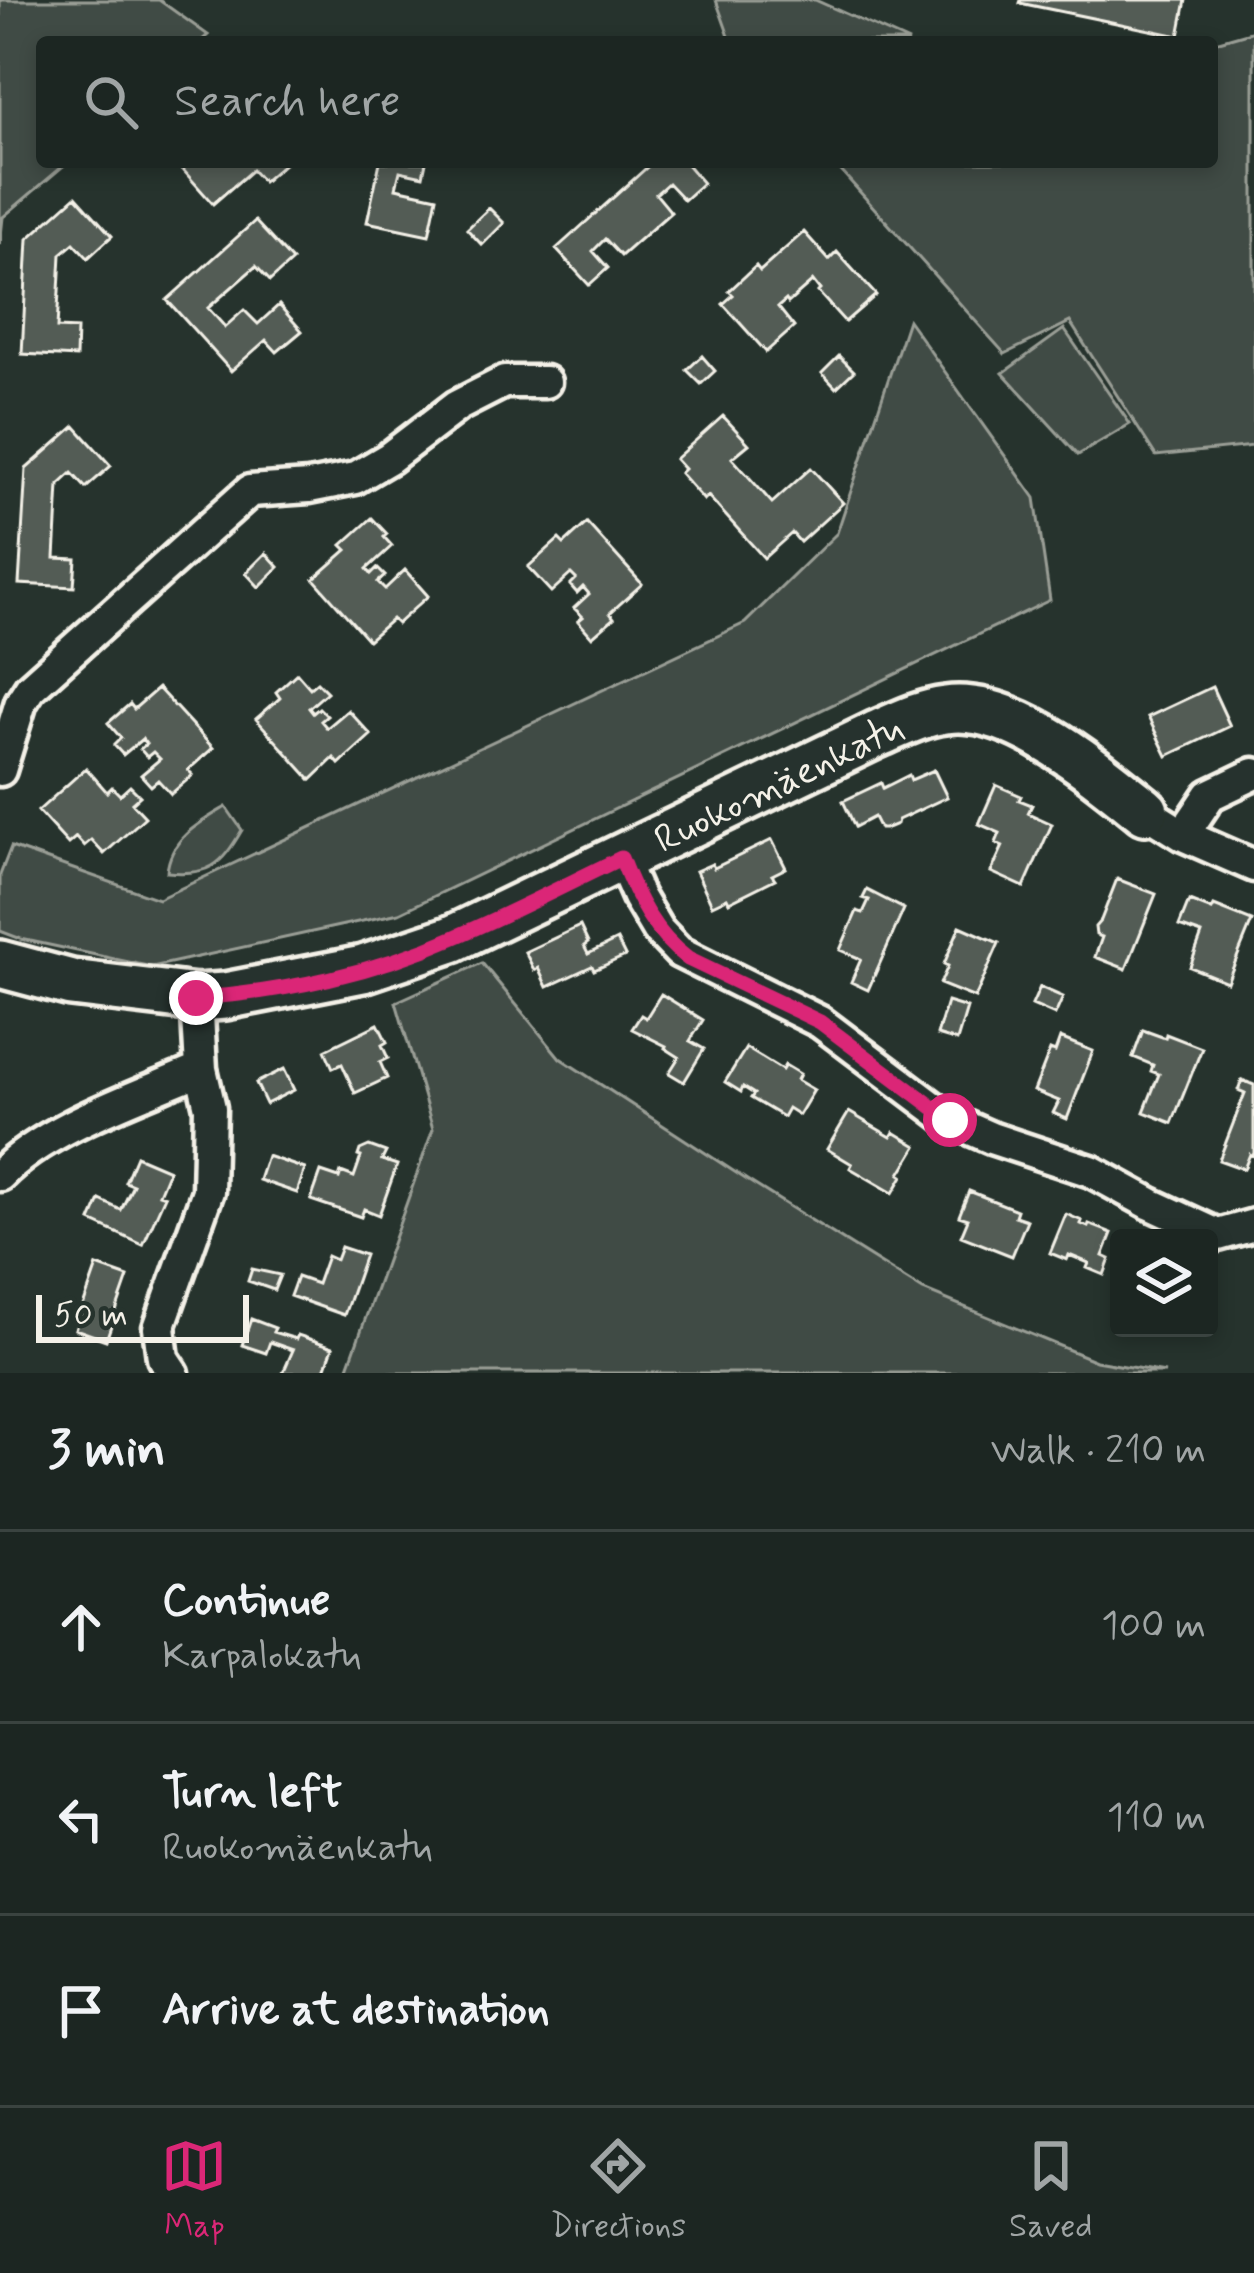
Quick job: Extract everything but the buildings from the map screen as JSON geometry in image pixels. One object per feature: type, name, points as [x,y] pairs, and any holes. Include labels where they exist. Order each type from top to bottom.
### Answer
[{"type":"street","points":[[0,770],[21,702],[30,688],[250,491],[355,478],[457,406],[504,382],[545,382]]},
{"type":"street","name":"Ruokomäenkatu","points":[[0,964],[71,983],[196,998],[318,980],[452,939],[875,735],[926,713],[953,708],[1007,718],[1029,729],[1183,835],[1254,866]]},
{"type":"street","points":[[1183,835],[1210,795],[1254,774]]},
{"type":"street","points":[[621,858],[638,897],[672,947],[820,1022],[950,1120],[1091,1171],[1218,1235],[1253,1225]]},
{"type":"street","points":[[173,1373],[163,1358],[159,1328],[208,1191],[210,1108],[201,1069],[196,998]]},
{"type":"street","points":[[0,1175],[25,1152],[65,1129],[201,1069]]},
{"type":"shaded area","points":[[0,0],[159,0],[208,35],[36,36],[36,168],[61,168],[3,217],[0,245]]},
{"type":"shaded area","points":[[716,0],[815,0],[896,36],[729,36]]},
{"type":"shaded area","points":[[1254,31],[1254,446],[1156,456],[1070,322],[1005,354],[838,168],[1218,168],[1218,41]]},
{"type":"shaded area","points":[[908,320],[1035,498],[1050,600],[399,913],[152,967],[0,931],[0,875],[11,847],[158,899],[745,623],[837,533]]},
{"type":"shaded area","points":[[1064,329],[1130,424],[1078,455],[1003,373]]},
{"type":"shaded area","points":[[226,807],[242,830],[220,860],[204,870],[167,872],[180,841]]},
{"type":"shaded area","points":[[482,963],[560,1058],[923,1290],[1096,1361],[1165,1373],[346,1373],[433,1129],[396,1002]]},
{"type":"route","points":[[196,998],[318,980],[419,951],[621,858],[638,897],[672,947],[820,1022],[950,1120]]}]
